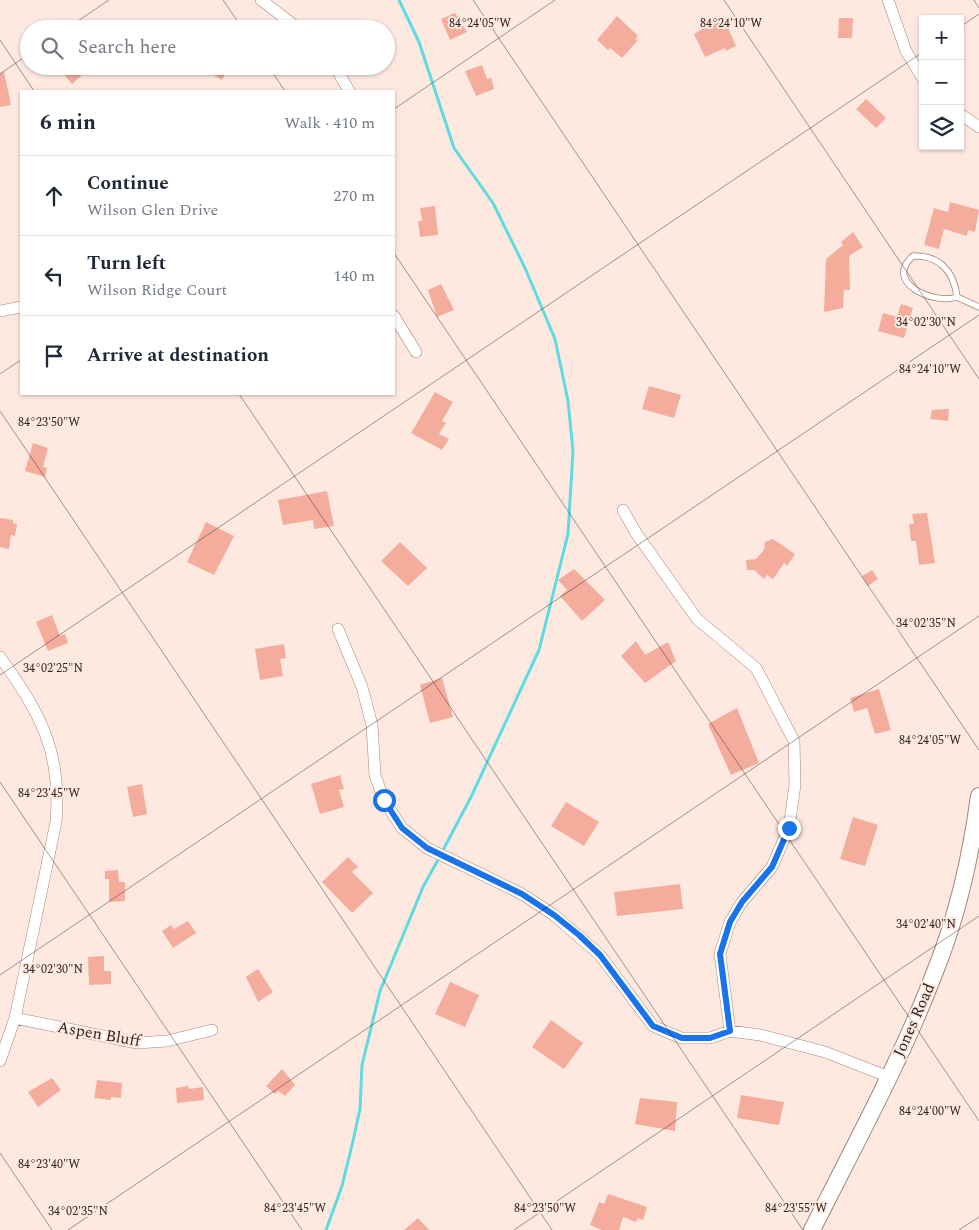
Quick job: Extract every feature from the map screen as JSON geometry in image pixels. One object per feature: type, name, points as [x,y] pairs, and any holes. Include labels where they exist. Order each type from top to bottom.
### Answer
[{"type":"street","points":[[261,0],[287,20]]},
{"type":"street","points":[[888,0],[906,51],[919,72]]},
{"type":"street","points":[[340,75],[348,90]]},
{"type":"street","points":[[964,117],[979,127]]},
{"type":"street","points":[[0,312],[20,307]]},
{"type":"street","points":[[395,318],[416,352]]},
{"type":"street","points":[[623,510],[636,533],[697,619],[726,641],[756,668],[794,742],[795,785],[789,828],[772,867],[742,902],[730,922],[720,954],[730,1031]]},
{"type":"street","points":[[338,629],[362,687],[372,725],[375,775],[384,800],[402,828],[427,848],[522,894],[554,915],[600,955],[653,1026],[682,1038],[710,1038],[730,1031],[789,1042],[842,1058],[888,1077]]},
{"type":"street","points":[[0,657],[38,717],[50,742],[57,770],[58,796],[56,822],[15,1018],[0,1061]]},
{"type":"street","name":"Jones Road","points":[[812,1230],[888,1077],[937,968],[972,842],[979,796]]},
{"type":"street","name":"Aspen Bluff","points":[[15,1018],[137,1043],[167,1041],[212,1030]]},
{"type":"lane","points":[[957,297],[951,274],[937,260],[925,256],[913,256],[902,270],[903,278],[910,286],[932,298],[948,300],[957,297],[979,307]]},
{"type":"building","points":[[455,13],[467,32],[450,40],[441,19]]},
{"type":"building","points":[[617,16],[638,36],[635,39],[638,40],[622,58],[610,48],[608,50],[597,40]]},
{"type":"building","points":[[723,16],[736,46],[726,51],[725,48],[705,57],[694,34]]},
{"type":"building","points":[[839,18],[853,18],[852,38],[838,38]]},
{"type":"building","points":[[482,65],[487,79],[491,78],[494,89],[476,96],[465,71]]},
{"type":"building","points":[[4,72],[11,105],[0,107],[0,73]]},
{"type":"building","points":[[64,75],[82,75],[72,84]]},
{"type":"building","points":[[213,75],[225,75],[222,80]]},
{"type":"building","points":[[866,99],[886,118],[876,128],[856,109]]},
{"type":"building","points":[[950,202],[979,210],[975,232],[968,230],[967,236],[944,229],[939,249],[924,245],[934,208],[948,212]]},
{"type":"building","points":[[435,206],[438,235],[420,237],[418,221],[422,221],[420,208]]},
{"type":"building","points":[[853,232],[863,247],[849,256],[850,290],[844,290],[843,308],[824,312],[826,259],[843,245],[841,242]]},
{"type":"building","points":[[441,284],[454,310],[437,317],[428,290]]},
{"type":"building","points":[[901,304],[913,308],[904,338],[878,331],[883,313],[897,317]]},
{"type":"building","points":[[649,386],[681,395],[674,418],[642,409]]},
{"type":"building","points":[[435,392],[453,402],[442,421],[446,423],[439,434],[449,439],[442,450],[411,433]]},
{"type":"building","points":[[949,409],[948,421],[930,419],[932,410]]},
{"type":"building","points":[[33,443],[48,448],[43,467],[47,468],[45,477],[25,471]]},
{"type":"building","points":[[327,491],[334,526],[314,529],[313,520],[283,525],[278,500]]},
{"type":"building","points":[[927,513],[935,563],[919,565],[916,541],[911,541],[909,524],[914,524],[912,514]]},
{"type":"building","points":[[0,518],[13,520],[13,523],[17,524],[15,536],[11,535],[9,549],[0,547]]},
{"type":"building","points":[[206,522],[234,536],[214,575],[187,562]]},
{"type":"building","points":[[773,539],[795,554],[787,566],[784,563],[773,579],[767,575],[764,579],[754,570],[747,570],[746,560],[756,559],[764,550],[765,542]]},
{"type":"building","points":[[400,542],[427,568],[408,586],[381,561]]},
{"type":"building","points":[[574,569],[605,600],[582,621],[560,596],[567,590],[558,580]]},
{"type":"building","points":[[872,570],[878,579],[868,586],[862,576]]},
{"type":"building","points":[[52,615],[60,636],[65,634],[68,643],[48,651],[36,622]]},
{"type":"building","points":[[636,641],[645,655],[668,642],[676,661],[645,683],[621,656]]},
{"type":"building","points":[[284,644],[286,658],[280,659],[283,676],[260,680],[255,649]]},
{"type":"building","points":[[442,678],[453,717],[430,723],[420,685]]},
{"type":"building","points":[[879,689],[891,730],[875,734],[867,708],[854,712],[850,698]]},
{"type":"building","points":[[737,708],[759,763],[731,775],[708,724]]},
{"type":"building","points":[[340,775],[344,789],[339,790],[344,807],[320,814],[311,784]]},
{"type":"building","points":[[142,784],[147,814],[133,817],[127,787]]},
{"type":"building","points":[[566,802],[599,822],[584,846],[551,826]]},
{"type":"building","points":[[853,817],[878,825],[865,866],[840,859]]},
{"type":"building","points":[[348,857],[358,867],[352,872],[373,893],[352,913],[322,882]]},
{"type":"building","points":[[118,870],[119,882],[125,882],[125,901],[109,902],[109,879],[105,879],[105,871]]},
{"type":"building","points":[[680,884],[683,909],[617,916],[614,892]]},
{"type":"building","points":[[188,921],[196,933],[173,948],[162,931],[171,925],[174,929]]},
{"type":"building","points":[[104,956],[104,971],[111,971],[111,984],[89,985],[88,957]]},
{"type":"building","points":[[258,969],[273,992],[258,1002],[246,977]]},
{"type":"building","points":[[450,982],[479,995],[465,1027],[435,1014]]},
{"type":"building","points":[[551,1020],[583,1043],[564,1069],[532,1047]]},
{"type":"building","points":[[282,1069],[295,1085],[285,1096],[278,1091],[275,1094],[266,1086]]},
{"type":"building","points":[[52,1078],[61,1090],[38,1107],[28,1092]]},
{"type":"building","points":[[97,1080],[122,1083],[121,1098],[111,1097],[111,1100],[94,1098]]},
{"type":"building","points":[[188,1086],[189,1089],[203,1087],[204,1100],[177,1103],[176,1088]]},
{"type":"building","points":[[741,1095],[784,1102],[779,1125],[737,1118]]},
{"type":"building","points":[[640,1098],[677,1102],[675,1131],[635,1124]]},
{"type":"building","points":[[608,1194],[647,1207],[643,1220],[638,1218],[636,1222],[623,1217],[619,1230],[602,1230],[590,1225],[599,1202],[604,1204]]},
{"type":"building","points":[[418,1218],[429,1230],[404,1230]]},
{"type":"waterway","points":[[399,0],[419,42],[454,148],[493,203],[525,268],[555,339],[568,401],[573,451],[568,534],[539,650],[471,797],[442,852]]},
{"type":"waterway","points":[[326,1230],[342,1186],[353,1141],[360,1109],[362,1065],[380,991],[423,887],[439,858]]},
{"type":"route","points":[[384,800],[402,828],[427,848],[522,894],[554,915],[600,955],[653,1026],[682,1038],[710,1038],[730,1031],[726,988],[720,954],[730,922],[742,902],[772,867],[789,828]]}]
